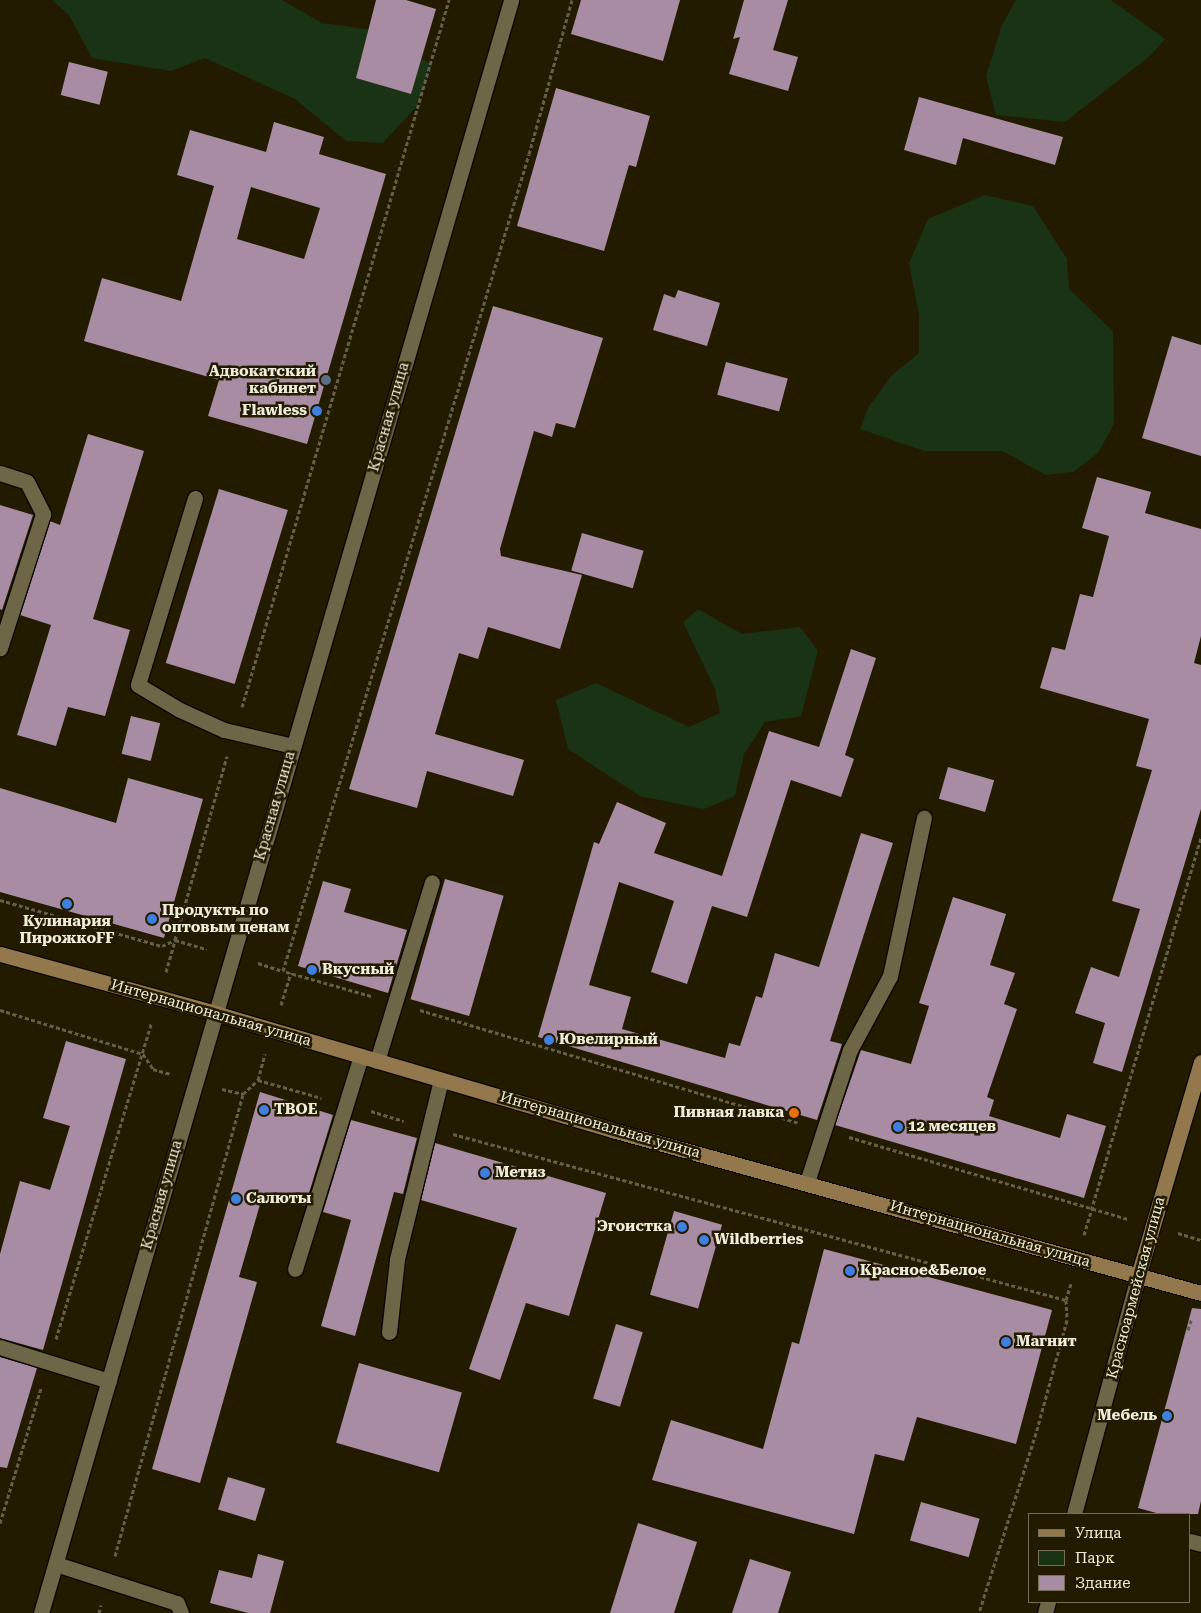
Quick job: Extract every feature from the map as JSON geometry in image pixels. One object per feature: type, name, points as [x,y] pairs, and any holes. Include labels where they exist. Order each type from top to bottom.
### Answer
[{"type":"street","name":"Красная улица","points":[[42,1613],[292,746],[511,0]]},
{"type":"street","points":[[0,473],[27,482],[43,514],[0,648]]},
{"type":"street","points":[[195,498],[138,685],[180,710],[234,732],[292,746]]},
{"type":"street","points":[[807,1182],[850,1050],[890,976],[924,818]]},
{"type":"street","points":[[376,1061],[432,882]]},
{"type":"street","name":"Интернациональная улица","points":[[0,954],[215,1013],[612,1130],[807,1182],[1201,1293]]},
{"type":"street","points":[[295,1269],[361,1056]]},
{"type":"street","name":"Красноармейская улица","points":[[1079,1513],[1138,1276],[1201,1062]]},
{"type":"street","points":[[389,1332],[397,1259],[441,1080]]},
{"type":"street","points":[[0,1347],[109,1381]]},
{"type":"street","points":[[56,1564],[177,1603],[181,1613]]},
{"type":"path","points":[[0,900],[162,946],[175,940],[234,732],[449,0]]},
{"type":"path","points":[[373,997],[283,971],[526,164],[572,0]]},
{"type":"path","points":[[410,1007],[1091,1208],[1201,837]]},
{"type":"path","points":[[0,1010],[143,1054],[153,1069]]},
{"type":"path","points":[[53,1349],[143,1054]]},
{"type":"path","points":[[112,1565],[243,1094],[258,1080],[428,1128],[1066,1300],[1067,1320],[1052,1376],[979,1613]]},
{"type":"path","points":[[0,1524],[44,1377]]},
{"type":"path","points":[[99,1613],[101,1603]]},
{"type":"green space","points":[[52,0],[282,0],[322,23],[375,30],[432,65],[417,106],[383,143],[346,141],[295,99],[205,58],[171,71],[92,58],[69,15]]},
{"type":"green space","points":[[1016,0],[1111,0],[1165,39],[1151,55],[1065,122],[996,115],[986,76],[1002,25]]},
{"type":"green space","points":[[985,195],[1033,206],[1067,259],[1069,289],[1113,331],[1114,424],[1098,453],[1073,472],[1046,475],[1002,451],[924,451],[860,429],[868,408],[891,376],[919,353],[919,315],[909,263],[928,219]]},
{"type":"green space","points":[[698,609],[742,634],[800,627],[818,651],[801,716],[765,722],[744,754],[735,796],[704,809],[640,796],[568,749],[556,700],[596,683],[689,727],[720,713],[715,689],[683,622]]},
{"type":"building","points":[[376,0],[406,0],[436,9],[411,94],[356,78]]},
{"type":"building","points":[[581,0],[680,0],[663,61],[571,34]]},
{"type":"building","points":[[744,0],[788,0],[773,50],[798,57],[788,91],[729,74],[740,37],[733,39]]},
{"type":"building","points":[[69,62],[108,72],[100,105],[61,95]]},
{"type":"building","points":[[556,88],[650,116],[636,167],[629,165],[604,251],[517,226]]},
{"type":"building","points":[[919,97],[1063,137],[1055,165],[963,138],[956,165],[904,150]]},
{"type":"building","points":[[274,122],[324,137],[319,154],[386,174],[307,444],[208,416],[219,380],[84,341],[102,278],[181,301],[214,186],[177,175],[190,130],[266,152]],"holes":[[[251,187],[320,208],[304,259],[237,239]]]},
{"type":"building","points":[[678,290],[720,303],[707,346],[653,330],[664,294],[675,298]]},
{"type":"building","points":[[493,306],[603,338],[575,428],[556,423],[552,437],[534,431],[500,549],[501,556],[582,575],[560,649],[488,627],[478,659],[459,653],[435,734],[524,760],[513,796],[427,771],[417,808],[349,789]]},
{"type":"building","points":[[1172,336],[1201,345],[1201,456],[1142,438]]},
{"type":"building","points":[[726,362],[788,379],[779,411],[717,395]]},
{"type":"building","points":[[88,434],[144,451],[93,619],[130,630],[105,716],[68,707],[56,746],[17,735],[51,625],[20,615],[50,521],[60,525]]},
{"type":"building","points":[[1097,477],[1151,492],[1145,513],[1201,529],[1201,636],[1194,663],[1201,665],[1201,809],[1122,1072],[1093,1063],[1105,1023],[1075,1013],[1091,967],[1119,977],[1140,909],[1112,901],[1152,770],[1136,766],[1149,719],[1040,688],[1052,647],[1065,650],[1080,594],[1093,597],[1109,536],[1082,528]]},
{"type":"building","points":[[219,489],[288,510],[235,684],[166,663]]},
{"type":"building","points":[[0,505],[33,515],[2,610],[0,609]]},
{"type":"building","points":[[582,533],[644,551],[633,588],[571,570]]},
{"type":"building","points":[[851,649],[876,658],[845,755],[854,759],[841,797],[791,780],[747,917],[712,906],[687,984],[651,972],[674,901],[619,882],[589,985],[631,997],[622,1029],[725,1058],[729,1043],[740,1046],[756,996],[762,998],[775,953],[819,967],[861,833],[893,843],[830,1041],[842,1044],[817,1120],[538,1037],[594,842],[599,844],[617,802],[666,823],[654,853],[722,876],[769,731],[819,747]]},
{"type":"building","points":[[131,716],[160,723],[151,761],[122,754]]},
{"type":"building","points":[[948,767],[994,780],[985,812],[939,799]]},
{"type":"building","points":[[128,778],[203,799],[164,938],[0,892],[0,788],[116,823]]},
{"type":"building","points":[[445,879],[504,896],[469,1016],[411,999]]},
{"type":"building","points":[[323,881],[351,889],[344,912],[407,930],[388,993],[298,966]]},
{"type":"building","points":[[953,897],[1006,914],[990,965],[1015,973],[1004,1004],[1017,1009],[987,1097],[994,1100],[989,1116],[1060,1138],[1067,1114],[1106,1126],[1084,1198],[835,1125],[861,1050],[911,1064],[929,1006],[919,1003]]},
{"type":"building","points":[[66,1041],[126,1059],[43,1350],[0,1338],[0,1254],[20,1181],[50,1190],[70,1126],[43,1118]]},
{"type":"building","points":[[260,1092],[333,1115],[305,1206],[263,1194],[239,1277],[257,1282],[200,1483],[152,1469]]},
{"type":"building","points":[[351,1120],[417,1138],[403,1194],[394,1192],[355,1336],[321,1326],[351,1220],[323,1212]]},
{"type":"building","points":[[435,1143],[606,1193],[569,1316],[526,1303],[500,1380],[469,1369],[517,1228],[421,1200]]},
{"type":"building","points":[[674,1211],[722,1225],[698,1308],[650,1295]]},
{"type":"building","points":[[824,1249],[1052,1310],[1016,1444],[917,1417],[904,1461],[875,1454],[854,1534],[652,1480],[671,1420],[763,1449],[792,1342],[799,1344]]},
{"type":"building","points":[[1192,1308],[1201,1309],[1201,1501],[1198,1514],[1156,1513],[1138,1508]]},
{"type":"building","points":[[616,1324],[643,1332],[620,1407],[593,1399]]},
{"type":"building","points":[[0,1357],[37,1368],[7,1468],[0,1467]]},
{"type":"building","points":[[359,1363],[462,1392],[439,1472],[336,1443]]},
{"type":"building","points":[[228,1477],[265,1488],[255,1521],[218,1510]]},
{"type":"building","points":[[921,1502],[980,1519],[969,1557],[910,1540]]},
{"type":"building","points":[[638,1523],[697,1542],[674,1613],[610,1613]]},
{"type":"building","points":[[258,1554],[284,1561],[270,1613],[248,1613],[210,1603],[219,1570],[252,1578]]},
{"type":"building","points":[[750,1559],[791,1572],[778,1613],[732,1613]]},
{"type":"place","name":"Адвокатский кабинет","points":[[326,380]]},
{"type":"place","name":"Flawless","points":[[317,411]]},
{"type":"place","name":"Кулинария ПирожкоFF","points":[[67,904]]},
{"type":"place","name":"Продукты по оптовым ценам","points":[[152,919]]},
{"type":"place","name":"Вкусный","points":[[312,970]]},
{"type":"place","name":"Ювелирный","points":[[549,1040]]},
{"type":"place","name":"ТВОЕ","points":[[264,1110]]},
{"type":"place","name":"Пивная лавка","points":[[794,1113]]},
{"type":"place","name":"12 месяцев","points":[[898,1127]]},
{"type":"place","name":"Метиз","points":[[485,1173]]},
{"type":"place","name":"Салюты","points":[[236,1199]]},
{"type":"place","name":"Эгоистка","points":[[682,1227]]},
{"type":"place","name":"Wildberries","points":[[704,1240]]},
{"type":"place","name":"Красное&Белое","points":[[850,1271]]},
{"type":"place","name":"Магнит","points":[[1006,1342]]},
{"type":"place","name":"Мебель","points":[[1167,1416]]}]
